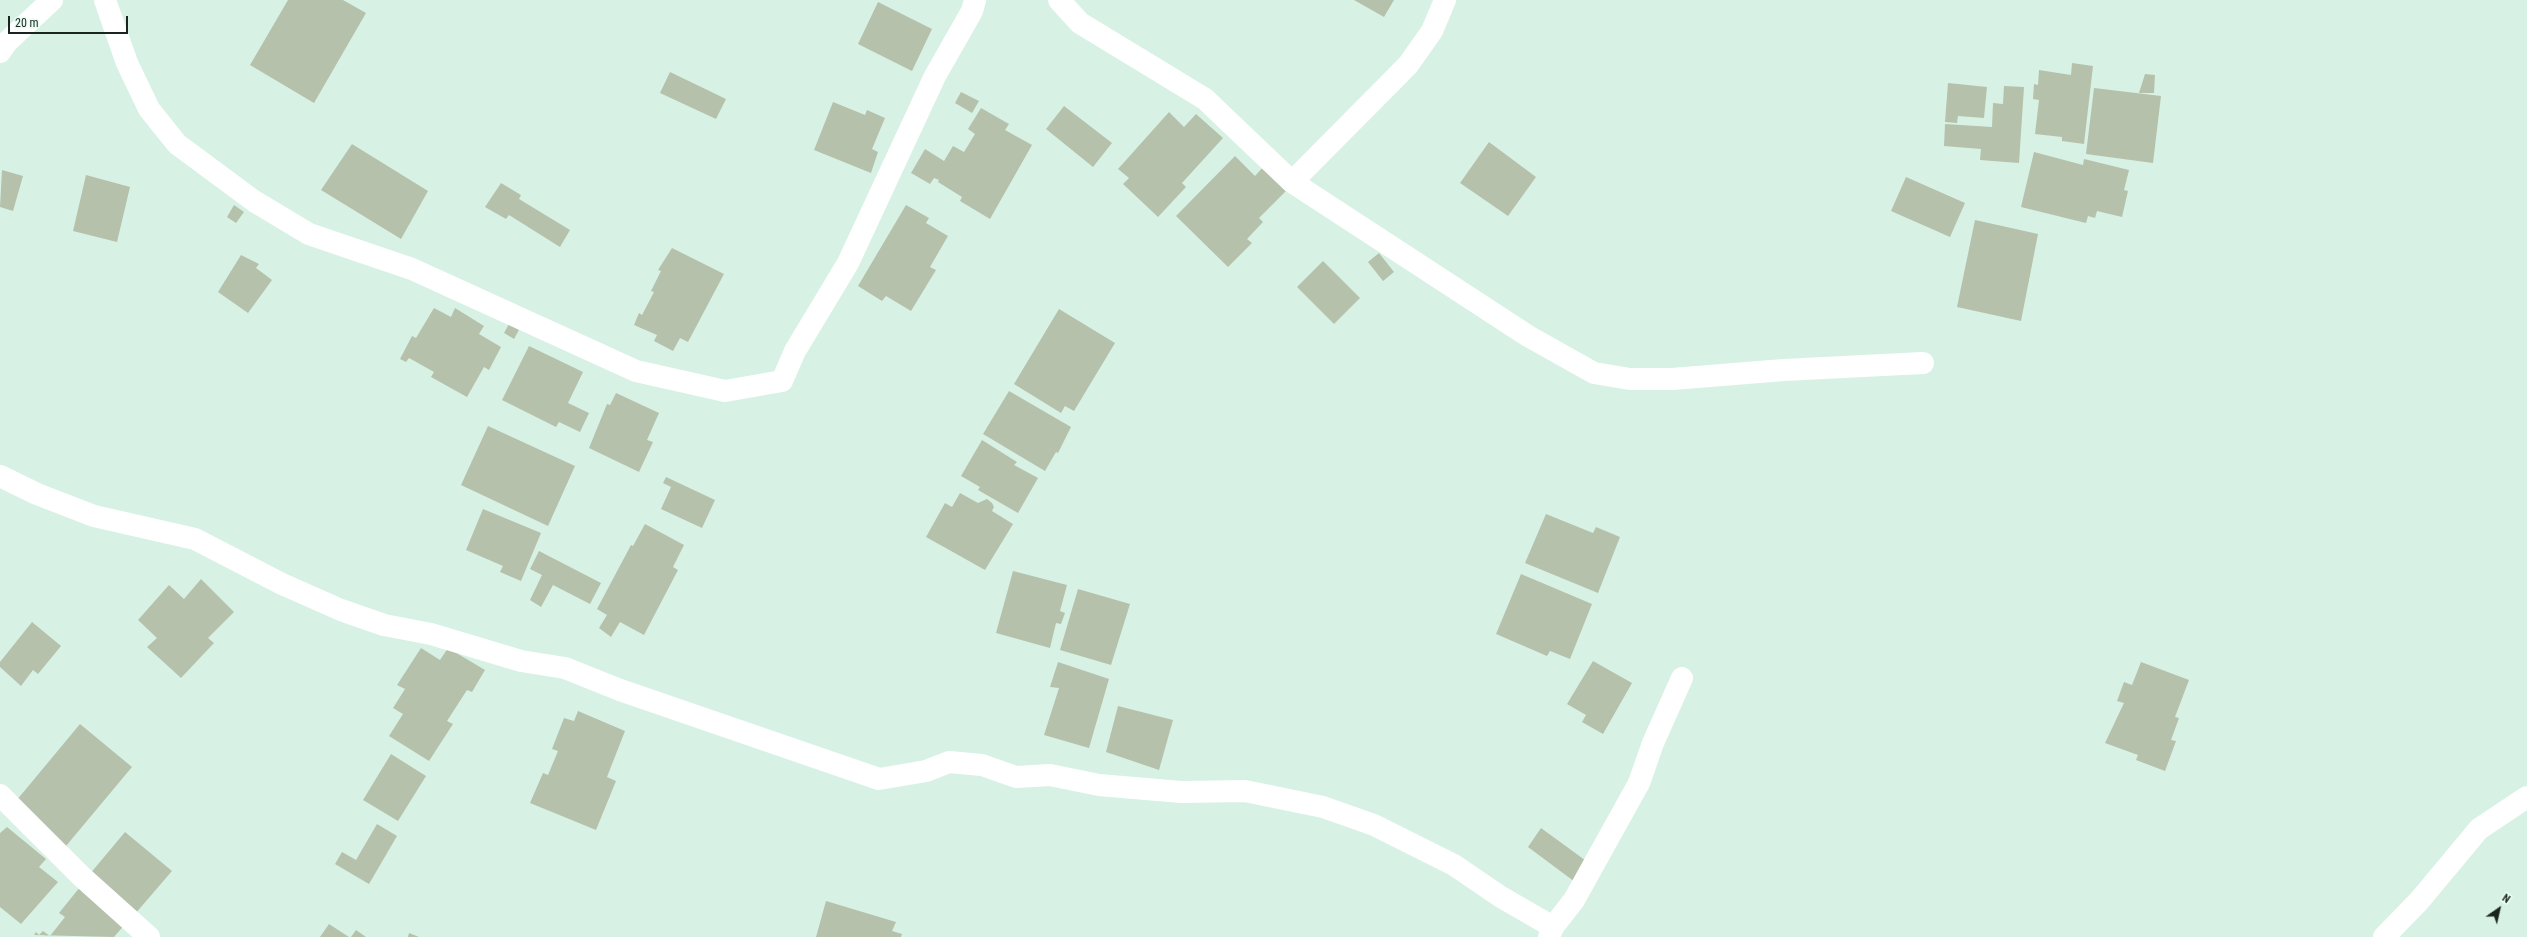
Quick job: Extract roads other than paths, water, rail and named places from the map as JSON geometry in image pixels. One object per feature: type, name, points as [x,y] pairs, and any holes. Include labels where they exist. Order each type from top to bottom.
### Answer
[{"type":"street","points":[[0,52],[7,42],[52,0]]},
{"type":"street","points":[[105,0],[127,63],[149,109],[177,144],[254,201],[309,234],[412,269],[636,371],[725,391],[782,381],[795,351],[848,263],[935,76],[972,11],[975,0]]},
{"type":"street","points":[[1059,0],[1080,23],[1205,99],[1292,182],[1528,336],[1594,373],[1630,379],[1672,379],[1784,370],[1923,363]]},
{"type":"street","points":[[1292,182],[1408,65],[1432,31],[1445,0]]},
{"type":"street","points":[[0,476],[36,494],[94,516],[195,539],[282,584],[355,615],[384,625],[431,634],[521,661],[566,668],[620,690],[879,779],[926,771],[949,762],[982,765],[1016,777],[1050,775],[1099,785],[1182,792],[1245,791],[1323,807],[1374,826],[1454,865],[1551,932],[1574,900],[1639,783],[1653,743],[1682,678]]},
{"type":"street","points":[[0,795],[81,876],[149,937]]},
{"type":"street","points":[[2384,937],[2419,901],[2479,829],[2527,797]]}]
